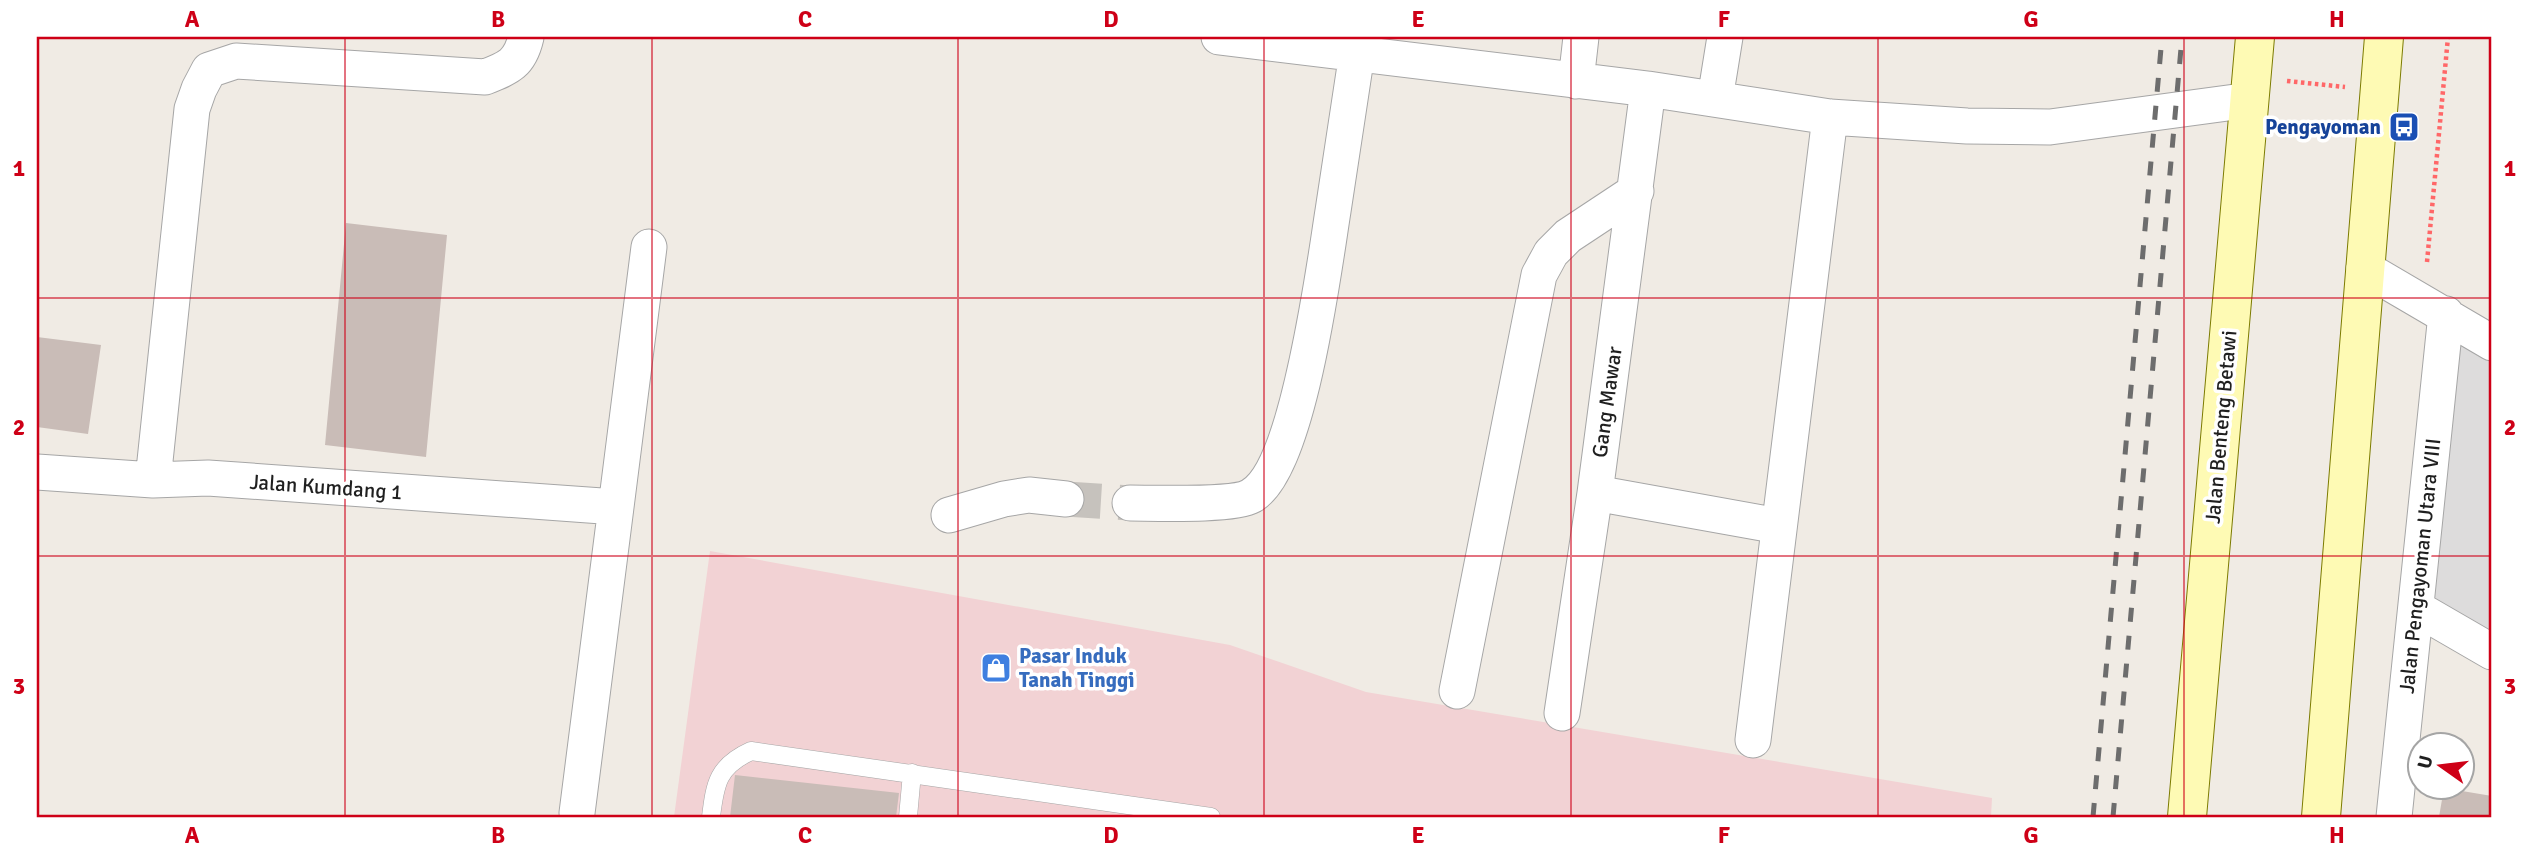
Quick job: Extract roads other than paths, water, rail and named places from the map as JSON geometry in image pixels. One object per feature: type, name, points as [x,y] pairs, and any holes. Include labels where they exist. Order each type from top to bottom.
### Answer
[{"type":"main road","name":"Jalan Benteng Betawi","points":[[2187,817],[2255,37]]},
{"type":"main road","points":[[2321,817],[2384,37]]},
{"type":"street","points":[[153,480],[192,109],[209,70],[236,61],[485,77],[509,69],[523,51],[526,37]]},
{"type":"street","points":[[1219,37],[1648,89],[1830,117],[1967,127],[2050,127],[2251,89]]},
{"type":"street","points":[[1576,80],[1581,37]]},
{"type":"street","points":[[1715,99],[1725,37]]},
{"type":"street","points":[[1130,503],[1199,503],[1249,498],[1264,486],[1276,463],[1295,410],[1311,351],[1357,53]]},
{"type":"street","name":"Gang Mawar","points":[[1562,713],[1595,493],[1648,89]]},
{"type":"street","points":[[1753,740],[1830,117]]},
{"type":"street","points":[[1457,691],[1539,275],[1551,253],[1568,236],[1636,191]]},
{"type":"street","points":[[577,813],[649,247]]},
{"type":"street","points":[[2364,268],[2492,343]]},
{"type":"street","name":"Jalan Pengayoman Utara VIII","points":[[2395,817],[2416,608],[2435,308]]},
{"type":"street","name":"Jalan Kumdang 1","points":[[37,472],[153,480],[208,478],[616,507]]},
{"type":"street","points":[[1595,493],[1779,526]]},
{"type":"street","points":[[948,515],[1029,495],[1066,499]]},
{"type":"street","points":[[2416,608],[2492,652]]},
{"type":"lane","points":[[710,817],[714,789],[722,773],[734,759],[751,751],[912,773],[1134,811],[1212,817]]},
{"type":"lane","points":[[908,817],[912,773]]},
{"type":"tunnel","points":[[1066,499],[1130,503]]},
{"type":"railway","points":[[2093,817],[2162,37]]},
{"type":"railway","points":[[2113,817],[2182,37]]},
{"type":"place","name":"Pengayoman","points":[[2404,127]]},
{"type":"place","name":"Pasar Induk Tanah Tinggi","points":[[996,668]]}]
